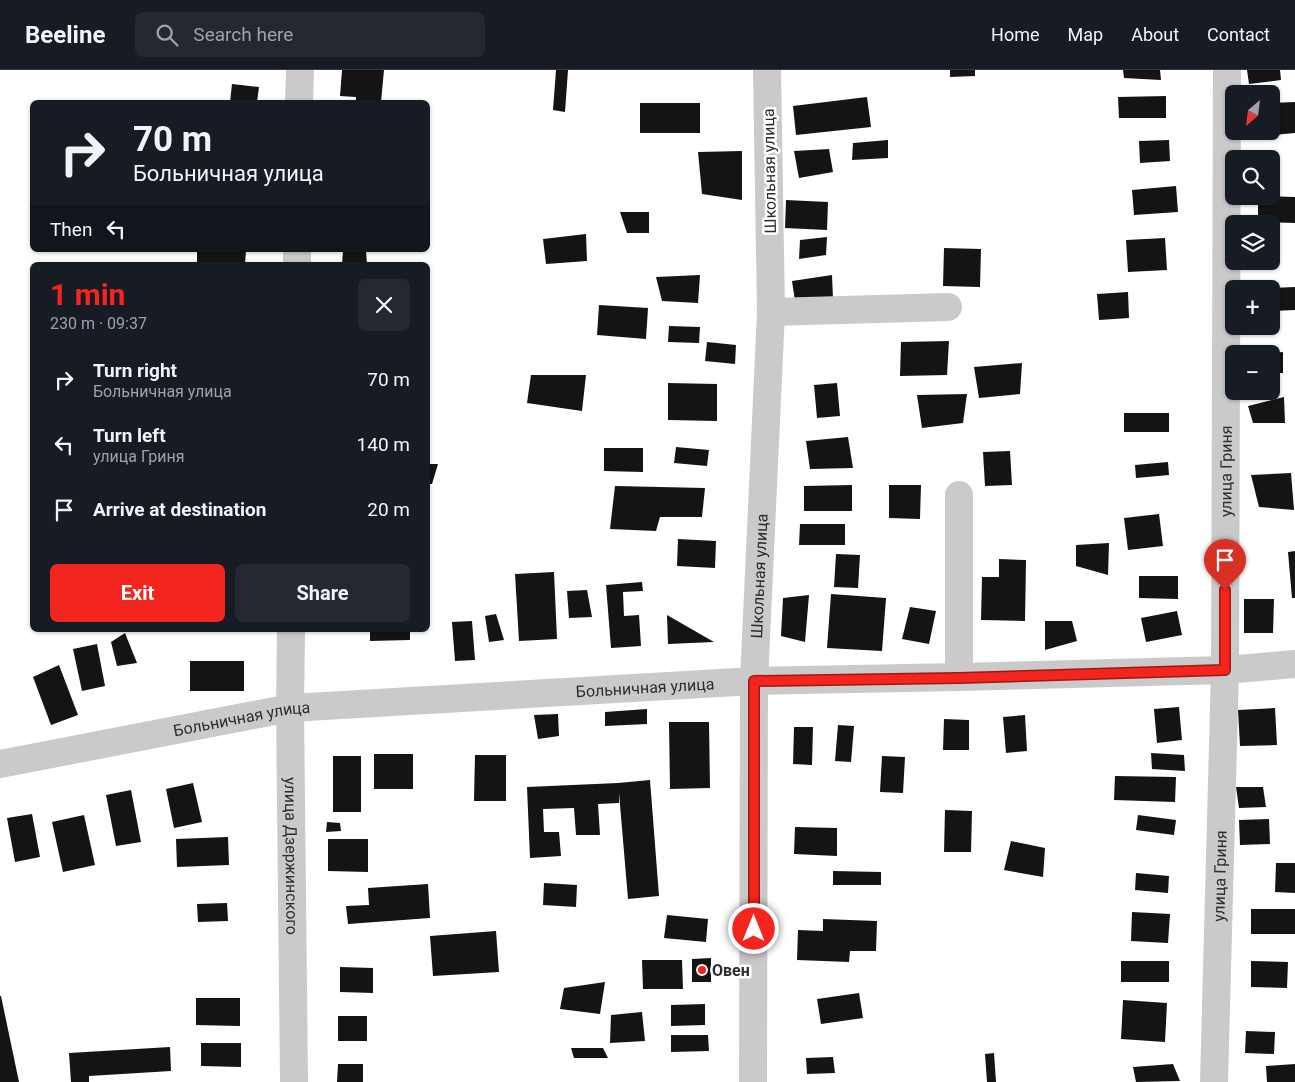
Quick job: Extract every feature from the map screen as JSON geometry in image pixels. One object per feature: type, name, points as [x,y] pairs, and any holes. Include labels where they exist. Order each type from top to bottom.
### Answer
[{"type":"street","points":[[300,70],[300,100]]},
{"type":"street","name":"Школьная улица","points":[[753,1082],[754,681],[771,312],[767,70]]},
{"type":"street","name":"улица Гриня","points":[[1214,1082],[1225,670],[1227,70]]},
{"type":"street","points":[[771,312],[948,307]]},
{"type":"street","points":[[958,495],[959,678]]},
{"type":"street","name":"улица Дзержинского","points":[[291,632],[294,1082]]},
{"type":"street","name":"Больничная улица","points":[[0,764],[290,708],[754,681],[959,678],[1225,670],[1295,664]]},
{"type":"building","points":[[342,70],[384,70],[381,100],[356,100],[356,97],[340,96]]},
{"type":"building","points":[[556,70],[568,70],[565,112],[553,110]]},
{"type":"building","points":[[950,70],[975,70],[975,76],[950,77]]},
{"type":"building","points":[[1123,70],[1160,70],[1161,80],[1124,78]]},
{"type":"building","points":[[1247,70],[1280,70],[1281,80],[1249,84]]},
{"type":"building","points":[[232,84],[259,87],[257,100],[230,100]]},
{"type":"building","points":[[1166,96],[1166,118],[1119,118],[1118,97]]},
{"type":"building","points":[[867,97],[871,127],[796,135],[793,106]]},
{"type":"building","points":[[1295,102],[1295,133],[1280,134],[1280,103]]},
{"type":"building","points":[[640,103],[700,103],[700,133],[640,133]]},
{"type":"building","points":[[888,140],[888,158],[852,160],[853,143]]},
{"type":"building","points":[[1169,140],[1170,161],[1140,163],[1139,141]]},
{"type":"building","points":[[829,149],[833,172],[799,178],[794,151]]},
{"type":"building","points":[[742,151],[742,200],[702,194],[698,152]]},
{"type":"building","points":[[1176,186],[1178,212],[1134,215],[1132,190]]},
{"type":"building","points":[[1280,197],[1295,197],[1295,223],[1280,223],[1280,215],[1258,215],[1258,205],[1280,205]]},
{"type":"building","points":[[786,200],[828,202],[827,230],[785,228]]},
{"type":"building","points":[[620,212],[649,212],[649,233],[627,233]]},
{"type":"building","points":[[586,234],[587,261],[546,264],[543,239]]},
{"type":"building","points":[[827,237],[826,255],[799,259],[800,240]]},
{"type":"building","points":[[1165,238],[1167,270],[1128,272],[1126,240]]},
{"type":"building","points":[[944,248],[981,249],[980,287],[943,286]]},
{"type":"building","points":[[197,252],[246,252],[245,262],[197,262]]},
{"type":"building","points":[[343,252],[366,252],[367,262],[342,262]]},
{"type":"building","points":[[700,275],[698,303],[662,301],[656,277]]},
{"type":"building","points":[[832,275],[833,299],[795,301],[792,281]]},
{"type":"building","points":[[1295,287],[1295,310],[1280,311],[1280,288]]},
{"type":"building","points":[[1128,292],[1129,318],[1099,320],[1097,294]]},
{"type":"building","points":[[599,305],[648,308],[646,339],[597,335]]},
{"type":"building","points":[[669,326],[700,327],[699,343],[668,342]]},
{"type":"building","points":[[949,341],[947,375],[900,376],[901,342]]},
{"type":"building","points":[[707,342],[736,345],[735,364],[705,361]]},
{"type":"building","points":[[1280,352],[1283,352],[1283,373],[1280,373]]},
{"type":"building","points":[[1022,363],[1020,394],[979,398],[974,367]]},
{"type":"building","points":[[531,375],[586,375],[582,411],[527,403]]},
{"type":"building","points":[[668,383],[717,384],[717,421],[668,420]]},
{"type":"building","points":[[837,383],[840,416],[817,418],[814,385]]},
{"type":"building","points":[[967,394],[963,423],[922,428],[917,395]]},
{"type":"building","points":[[1284,397],[1285,423],[1253,423],[1248,406],[1280,400],[1280,398]]},
{"type":"building","points":[[1124,413],[1169,413],[1169,432],[1124,432]]},
{"type":"building","points":[[848,437],[853,468],[810,469],[806,441]]},
{"type":"building","points":[[676,447],[709,450],[707,466],[674,463]]},
{"type":"building","points":[[604,448],[643,448],[643,472],[604,471]]},
{"type":"building","points":[[1010,451],[1012,485],[985,486],[983,452]]},
{"type":"building","points":[[1168,462],[1169,475],[1136,478],[1135,465]]},
{"type":"building","points":[[430,464],[438,464],[432,484],[430,484]]},
{"type":"building","points":[[1291,473],[1294,510],[1259,507],[1251,475]]},
{"type":"building","points":[[852,485],[852,511],[804,511],[804,486]]},
{"type":"building","points":[[889,485],[921,485],[920,519],[889,518]]},
{"type":"building","points":[[615,486],[705,488],[702,517],[660,517],[656,531],[610,529]]},
{"type":"building","points":[[1159,514],[1163,546],[1128,550],[1124,518]]},
{"type":"building","points":[[800,524],[845,524],[845,545],[799,545]]},
{"type":"building","points":[[678,539],[716,541],[715,568],[677,566]]},
{"type":"building","points":[[1109,543],[1108,575],[1076,566],[1076,545]]},
{"type":"building","points":[[1295,551],[1295,598],[1292,598],[1288,552]]},
{"type":"building","points":[[836,554],[860,555],[858,588],[834,587]]},
{"type":"building","points":[[999,559],[1026,560],[1025,621],[981,620],[982,577],[999,577]]},
{"type":"building","points":[[554,572],[557,639],[519,641],[515,574]]},
{"type":"building","points":[[1139,576],[1178,576],[1178,599],[1139,598]]},
{"type":"building","points":[[642,582],[643,591],[623,592],[624,616],[639,615],[641,646],[611,648],[606,585]]},
{"type":"building","points":[[587,590],[592,617],[569,618],[567,591]]},
{"type":"building","points":[[831,594],[886,598],[882,651],[827,648]]},
{"type":"building","points":[[809,595],[805,642],[781,636],[783,598]]},
{"type":"building","points":[[1244,599],[1274,599],[1273,633],[1244,633]]},
{"type":"building","points":[[910,607],[936,611],[929,644],[902,639]]},
{"type":"building","points":[[1177,611],[1182,635],[1146,642],[1141,618]]},
{"type":"building","points":[[496,614],[504,640],[489,642],[485,616]]},
{"type":"building","points":[[667,615],[714,642],[668,644]]},
{"type":"building","points":[[472,621],[475,660],[455,661],[452,622]]},
{"type":"building","points":[[1045,621],[1072,621],[1077,641],[1045,650]]},
{"type":"building","points":[[370,632],[410,632],[410,640],[370,641]]},
{"type":"building","points":[[125,633],[137,663],[117,666],[111,642]]},
{"type":"building","points":[[97,644],[105,686],[82,691],[73,649]]},
{"type":"building","points":[[190,661],[244,661],[244,691],[190,691]]},
{"type":"building","points":[[59,665],[78,715],[51,725],[33,677]]},
{"type":"building","points":[[1179,707],[1182,740],[1157,743],[1154,709]]},
{"type":"building","points":[[1275,708],[1277,745],[1240,746],[1238,710]]},
{"type":"building","points":[[647,709],[647,724],[605,726],[605,712]]},
{"type":"building","points":[[558,714],[559,736],[538,739],[534,715]]},
{"type":"building","points":[[1025,715],[1027,751],[1006,753],[1003,717]]},
{"type":"building","points":[[944,719],[969,720],[969,750],[943,750]]},
{"type":"building","points":[[669,722],[709,722],[710,788],[670,789]]},
{"type":"building","points":[[838,725],[854,726],[851,762],[835,761]]},
{"type":"building","points":[[794,727],[813,727],[812,765],[793,764]]},
{"type":"building","points":[[1151,753],[1184,755],[1185,771],[1152,769]]},
{"type":"building","points":[[374,754],[413,754],[413,789],[374,789]]},
{"type":"building","points":[[475,755],[506,755],[506,801],[474,801]]},
{"type":"building","points":[[333,756],[361,756],[361,812],[333,812]]},
{"type":"building","points":[[882,756],[905,757],[903,793],[880,792]]},
{"type":"building","points":[[1115,776],[1176,777],[1175,802],[1114,800]]},
{"type":"building","points":[[650,780],[659,896],[628,899],[619,793],[619,803],[598,804],[600,835],[576,835],[574,808],[543,809],[544,832],[559,832],[561,856],[530,858],[527,787]]},
{"type":"building","points":[[193,783],[202,822],[174,828],[166,789]]},
{"type":"building","points":[[1236,787],[1263,787],[1266,807],[1239,808]]},
{"type":"building","points":[[131,790],[141,842],[116,846],[106,795]]},
{"type":"building","points":[[945,810],[972,811],[971,852],[944,852]]},
{"type":"building","points":[[32,814],[40,857],[15,862],[7,818]]},
{"type":"building","points":[[84,815],[95,865],[63,872],[52,822]]},
{"type":"building","points":[[1138,815],[1176,820],[1174,835],[1136,830]]},
{"type":"building","points":[[1269,819],[1270,844],[1240,845],[1239,820]]},
{"type":"building","points":[[327,822],[340,823],[341,831],[326,832]]},
{"type":"building","points":[[795,827],[837,828],[837,856],[794,854]]},
{"type":"building","points":[[228,837],[229,865],[177,867],[176,839]]},
{"type":"building","points":[[328,839],[368,839],[368,872],[328,871]]},
{"type":"building","points":[[1011,841],[1045,848],[1043,877],[1004,870]]},
{"type":"building","points":[[1276,863],[1295,863],[1295,893],[1275,892]]},
{"type":"building","points":[[833,871],[881,872],[881,885],[833,885]]},
{"type":"building","points":[[1136,873],[1169,876],[1168,893],[1135,890]]},
{"type":"building","points":[[544,883],[577,885],[576,907],[543,905]]},
{"type":"building","points":[[428,884],[430,918],[348,924],[346,906],[369,905],[368,888]]},
{"type":"building","points":[[227,903],[228,921],[198,922],[197,904]]},
{"type":"building","points":[[1251,909],[1295,909],[1295,934],[1251,934]]},
{"type":"building","points":[[1132,912],[1170,914],[1168,943],[1131,941]]},
{"type":"building","points":[[667,915],[708,919],[706,942],[664,938]]},
{"type":"building","points":[[823,919],[877,921],[876,951],[850,951],[849,962],[797,960],[798,930],[823,931]]},
{"type":"building","points":[[496,931],[499,972],[433,976],[430,936]]},
{"type":"building","name":"Овен","points":[[711,958],[711,982],[692,982],[692,959]]},
{"type":"building","points":[[642,960],[682,960],[683,989],[643,989]]},
{"type":"building","points":[[1121,961],[1169,961],[1169,982],[1121,982]]},
{"type":"building","points":[[1251,961],[1288,962],[1287,988],[1251,987]]},
{"type":"building","points":[[340,967],[373,968],[373,993],[340,992]]},
{"type":"building","points":[[605,982],[600,1014],[560,1009],[564,988]]},
{"type":"building","points":[[859,993],[863,1018],[821,1024],[817,999]]},
{"type":"building","points":[[1,996],[19,1082],[0,1082]]},
{"type":"building","points":[[196,998],[240,998],[240,1026],[196,1025]]},
{"type":"building","points":[[1123,1000],[1167,1003],[1165,1042],[1121,1039]]},
{"type":"building","points":[[705,1004],[705,1025],[671,1026],[671,1005]]},
{"type":"building","points":[[642,1012],[645,1041],[610,1043],[611,1015]]},
{"type":"building","points":[[338,1016],[367,1016],[367,1041],[338,1041]]},
{"type":"building","points":[[1246,1031],[1275,1032],[1274,1054],[1245,1053]]},
{"type":"building","points":[[671,1035],[708,1035],[709,1051],[671,1052]]},
{"type":"building","points":[[201,1043],[241,1043],[241,1067],[201,1066]]},
{"type":"building","points":[[170,1047],[171,1071],[89,1076],[89,1082],[71,1082],[69,1053]]},
{"type":"building","points":[[571,1048],[603,1048],[608,1058],[574,1058]]},
{"type":"building","points":[[994,1053],[996,1082],[987,1082],[985,1054]]},
{"type":"building","points":[[833,1057],[835,1073],[807,1074],[806,1058]]},
{"type":"building","points":[[338,1064],[363,1064],[363,1082],[337,1082]]},
{"type":"building","points":[[1173,1064],[1180,1081],[1136,1082],[1133,1067]]},
{"type":"building","points":[[1295,1064],[1295,1082],[1267,1082],[1266,1066]]},
{"type":"place","name":"Овен","points":[[702,970]]},
{"type":"route","points":[[754,929],[754,681],[959,678],[1225,670],[1225,590]]}]
